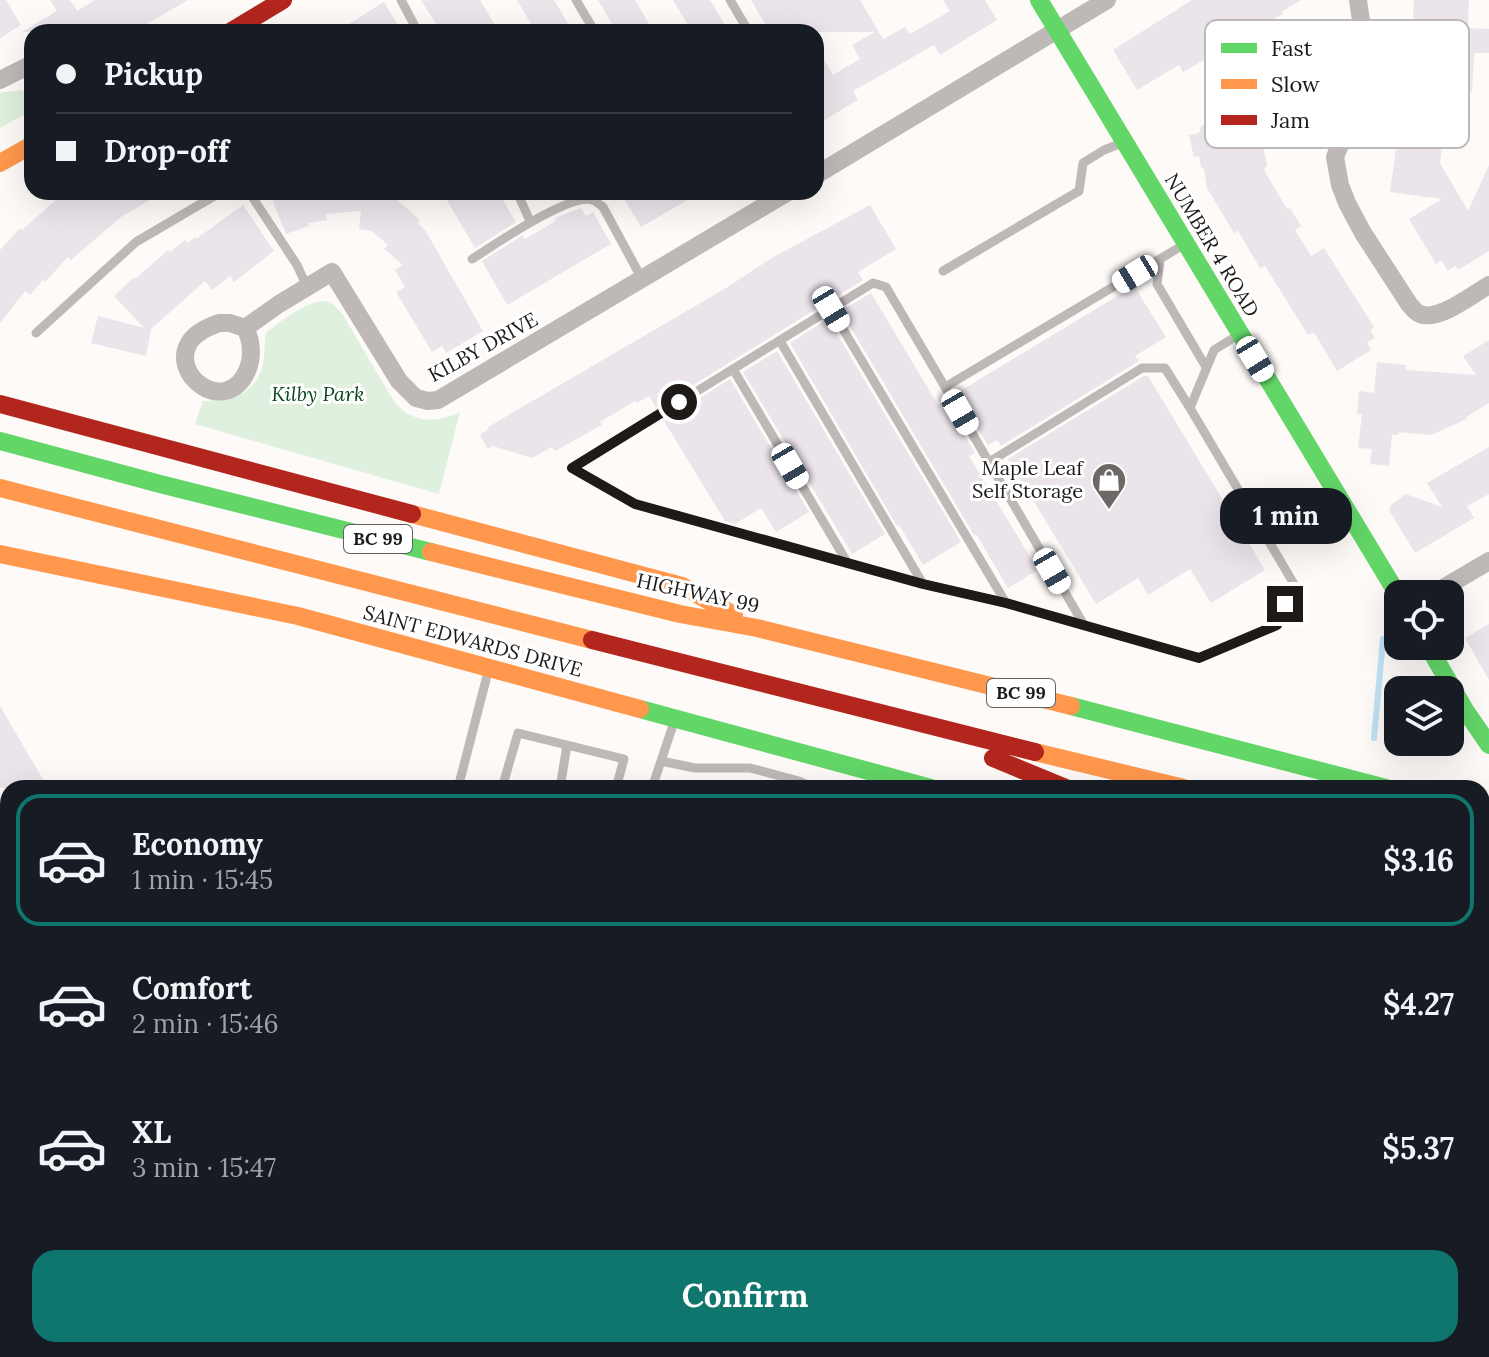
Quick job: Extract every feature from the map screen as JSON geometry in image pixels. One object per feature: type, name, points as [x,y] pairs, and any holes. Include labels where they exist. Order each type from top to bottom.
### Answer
[{"type":"main road","points":[[243,24],[283,0]]},
{"type":"main road","name":"NUMBER 4 ROAD","points":[[1039,0],[1389,580]]},
{"type":"main road","points":[[0,163],[24,150]]},
{"type":"main road","points":[[0,404],[682,586],[757,628]]},
{"type":"main road","name":"HIGHWAY 99","points":[[0,441],[680,614],[757,628],[972,680],[1355,780]]},
{"type":"main road","name":"BC 99","points":[[0,488],[1151,780]]},
{"type":"main road","points":[[60,522],[105,532],[176,533]]},
{"type":"main road","name":"SAINT EDWARDS DRIVE","points":[[0,554],[298,616],[901,780]]},
{"type":"main road","points":[[1436,660],[1489,745]]},
{"type":"main road","points":[[894,717],[1047,780]]},
{"type":"street","points":[[824,170],[1107,0]]},
{"type":"street","points":[[1358,0],[1361,20]]},
{"type":"street","points":[[0,80],[24,68]]},
{"type":"street","points":[[1339,148],[1335,157],[1347,203],[1409,304],[1419,314],[1430,316],[1443,313],[1489,285]]},
{"type":"street","name":"KILBY DRIVE","points":[[245,328],[332,272],[399,381],[416,398],[438,400],[768,200]]},
{"type":"street","points":[[1457,580],[1489,561]]},
{"type":"lane","points":[[401,0],[414,24]]},
{"type":"lane","points":[[576,0],[590,24]]},
{"type":"lane","points":[[730,0],[744,24]]},
{"type":"lane","points":[[943,271],[1079,191],[1083,163],[1125,141]]},
{"type":"lane","points":[[36,333],[136,242],[207,200]]},
{"type":"lane","points":[[254,200],[297,265],[307,287]]},
{"type":"lane","points":[[521,200],[530,221]]},
{"type":"lane","points":[[472,259],[530,221],[578,200]]},
{"type":"lane","points":[[592,200],[603,207],[642,279]]},
{"type":"lane","points":[[945,387],[1185,244]]},
{"type":"lane","points":[[1160,259],[1157,284],[1206,367]]},
{"type":"lane","points":[[989,462],[1142,368],[1165,368],[1294,584],[1277,625],[1199,658],[635,504],[572,468],[873,283],[886,287],[1084,625]]},
{"type":"lane","points":[[831,309],[1006,603]]},
{"type":"lane","points":[[1190,408],[1214,350],[1239,333]]},
{"type":"lane","points":[[780,341],[923,584]]},
{"type":"lane","points":[[733,369],[847,562]]},
{"type":"lane","points":[[460,780],[489,668]]},
{"type":"lane","points":[[655,780],[676,719]]},
{"type":"lane","points":[[504,780],[518,733],[624,759],[618,780]]},
{"type":"lane","points":[[561,780],[567,745]]},
{"type":"lane","points":[[661,761],[695,768],[750,768],[795,780]]},
{"type":"green space","points":[[24,92],[24,114],[0,128],[0,93]]},
{"type":"green space","name":"Kilby Park","points":[[322,301],[334,305],[343,315],[402,410],[426,420],[460,412],[439,494],[195,424],[203,401],[221,400],[245,392],[257,380],[262,367],[266,333],[299,309]]},
{"type":"building","points":[[0,0],[6,0],[21,25],[0,38]]},
{"type":"building","points":[[50,0],[70,0],[77,11],[95,0],[188,0],[147,24],[35,24],[57,11]]},
{"type":"building","points":[[421,0],[480,0],[494,24],[436,24]]},
{"type":"building","points":[[517,0],[554,0],[568,24],[531,24]]},
{"type":"building","points":[[598,0],[635,0],[649,24],[612,24]]},
{"type":"building","points":[[673,0],[710,0],[724,24],[687,24]]},
{"type":"building","points":[[751,0],[860,0],[883,39],[905,27],[910,34],[950,11],[943,0],[985,0],[997,20],[940,55],[934,45],[853,91],[858,100],[824,120],[824,60],[833,75],[860,59],[852,45],[875,32],[824,32],[824,24],[765,24]]},
{"type":"building","points":[[1192,0],[1301,0],[1273,20],[1205,20],[1205,59],[1183,72],[1179,65],[1137,90],[1113,50]]},
{"type":"building","points":[[1414,0],[1469,0],[1468,20],[1413,20]]},
{"type":"building","points":[[384,2],[397,24],[349,24]]},
{"type":"building","points":[[1469,28],[1489,29],[1489,53],[1474,53],[1472,92],[1469,92]]},
{"type":"building","points":[[1205,124],[1205,148],[1265,148],[1267,164],[1264,170],[1301,226],[1295,230],[1311,256],[1324,248],[1374,327],[1370,330],[1375,338],[1367,342],[1371,350],[1337,371],[1314,332],[1308,335],[1265,266],[1260,268],[1207,188],[1204,169],[1199,156],[1194,157],[1189,135],[1199,133]]},
{"type":"building","points":[[1396,148],[1442,148],[1440,163],[1468,211],[1489,165],[1489,251],[1458,270],[1455,266],[1448,271],[1441,260],[1436,264],[1409,219],[1442,199],[1390,192]]},
{"type":"building","points":[[56,200],[150,200],[121,217],[71,260],[68,257],[30,295],[25,291],[0,323],[0,250],[20,228],[22,230]]},
{"type":"building","points":[[272,200],[397,200],[420,220],[417,223],[425,230],[483,331],[446,353],[442,346],[432,352],[396,292],[405,287],[395,270],[403,265],[384,249],[388,245],[372,231],[359,229],[361,211],[326,214],[327,220],[308,223],[309,226],[286,234]]},
{"type":"building","points":[[447,200],[503,200],[516,222],[475,248]]},
{"type":"building","points":[[625,200],[687,200],[641,227]]},
{"type":"building","points":[[243,205],[274,251],[234,282],[230,276],[212,290],[205,281],[151,329],[146,356],[91,343],[98,316],[144,328],[114,296],[168,250],[170,252],[185,240],[188,243],[196,239]]},
{"type":"building","points":[[870,205],[896,249],[858,272],[863,280],[656,408],[649,396],[637,403],[635,401],[600,422],[602,425],[555,451],[552,447],[532,458],[493,446],[488,449],[480,435],[488,427],[770,259]]},
{"type":"building","points":[[581,208],[586,216],[593,212],[611,244],[507,305],[482,261],[523,235],[525,239],[556,221],[555,218]]},
{"type":"building","points":[[1134,286],[1166,337],[1135,356],[1139,361],[1001,446],[997,440],[988,445],[957,393]]},
{"type":"building","points":[[871,293],[938,405],[944,401],[975,453],[969,456],[1038,570],[1008,588],[841,311]]},
{"type":"building","points":[[828,319],[961,542],[923,565],[790,343]]},
{"type":"building","points":[[1489,340],[1489,403],[1467,419],[1431,435],[1399,432],[1392,435],[1389,466],[1370,464],[1372,449],[1358,448],[1362,414],[1357,414],[1359,391],[1374,393],[1377,362],[1406,365],[1406,370],[1476,375],[1463,356]]},
{"type":"building","points":[[777,351],[885,534],[852,554],[743,372]]},
{"type":"building","points":[[1148,376],[1265,570],[1211,603],[1190,569],[1148,595],[1138,578],[1096,604],[1008,459]]},
{"type":"building","points":[[730,379],[809,512],[776,532],[761,508],[735,524],[725,521],[664,421]]},
{"type":"building","points":[[1489,447],[1489,494],[1467,506],[1474,518],[1415,553],[1389,510],[1392,504],[1406,494],[1442,507],[1427,483]]},
{"type":"building","points":[[1489,624],[1489,680],[1465,638]]},
{"type":"building","points":[[0,706],[43,780],[0,780]]},
{"type":"waterway","points":[[1374,738],[1383,639]]},
{"type":"traffic: fast","points":[[1039,0],[1389,580]]},
{"type":"traffic: fast","points":[[0,441],[431,552]]},
{"type":"traffic: fast","points":[[1436,660],[1489,745]]},
{"type":"traffic: fast","points":[[1071,706],[1355,780]]},
{"type":"traffic: fast","points":[[640,709],[902,780]]},
{"type":"traffic: slow","points":[[0,163],[24,150]]},
{"type":"traffic: slow","points":[[0,488],[592,640]]},
{"type":"traffic: slow","points":[[412,514],[682,586],[734,615]]},
{"type":"traffic: slow","points":[[431,552],[1071,706]]},
{"type":"traffic: slow","points":[[0,554],[298,616],[640,709]]},
{"type":"traffic: slow","points":[[1035,752],[1151,780]]},
{"type":"traffic: jam","points":[[243,24],[283,0]]},
{"type":"traffic: jam","points":[[0,404],[412,514]]},
{"type":"traffic: jam","points":[[592,640],[1035,752]]},
{"type":"traffic: jam","points":[[993,758],[1047,780]]},
{"type":"place","name":"Maple Leaf Self Storage","points":[[1109,511]]},
{"type":"route","points":[[679,402],[572,468],[635,504],[1199,658],[1277,625],[1285,604]]}]
